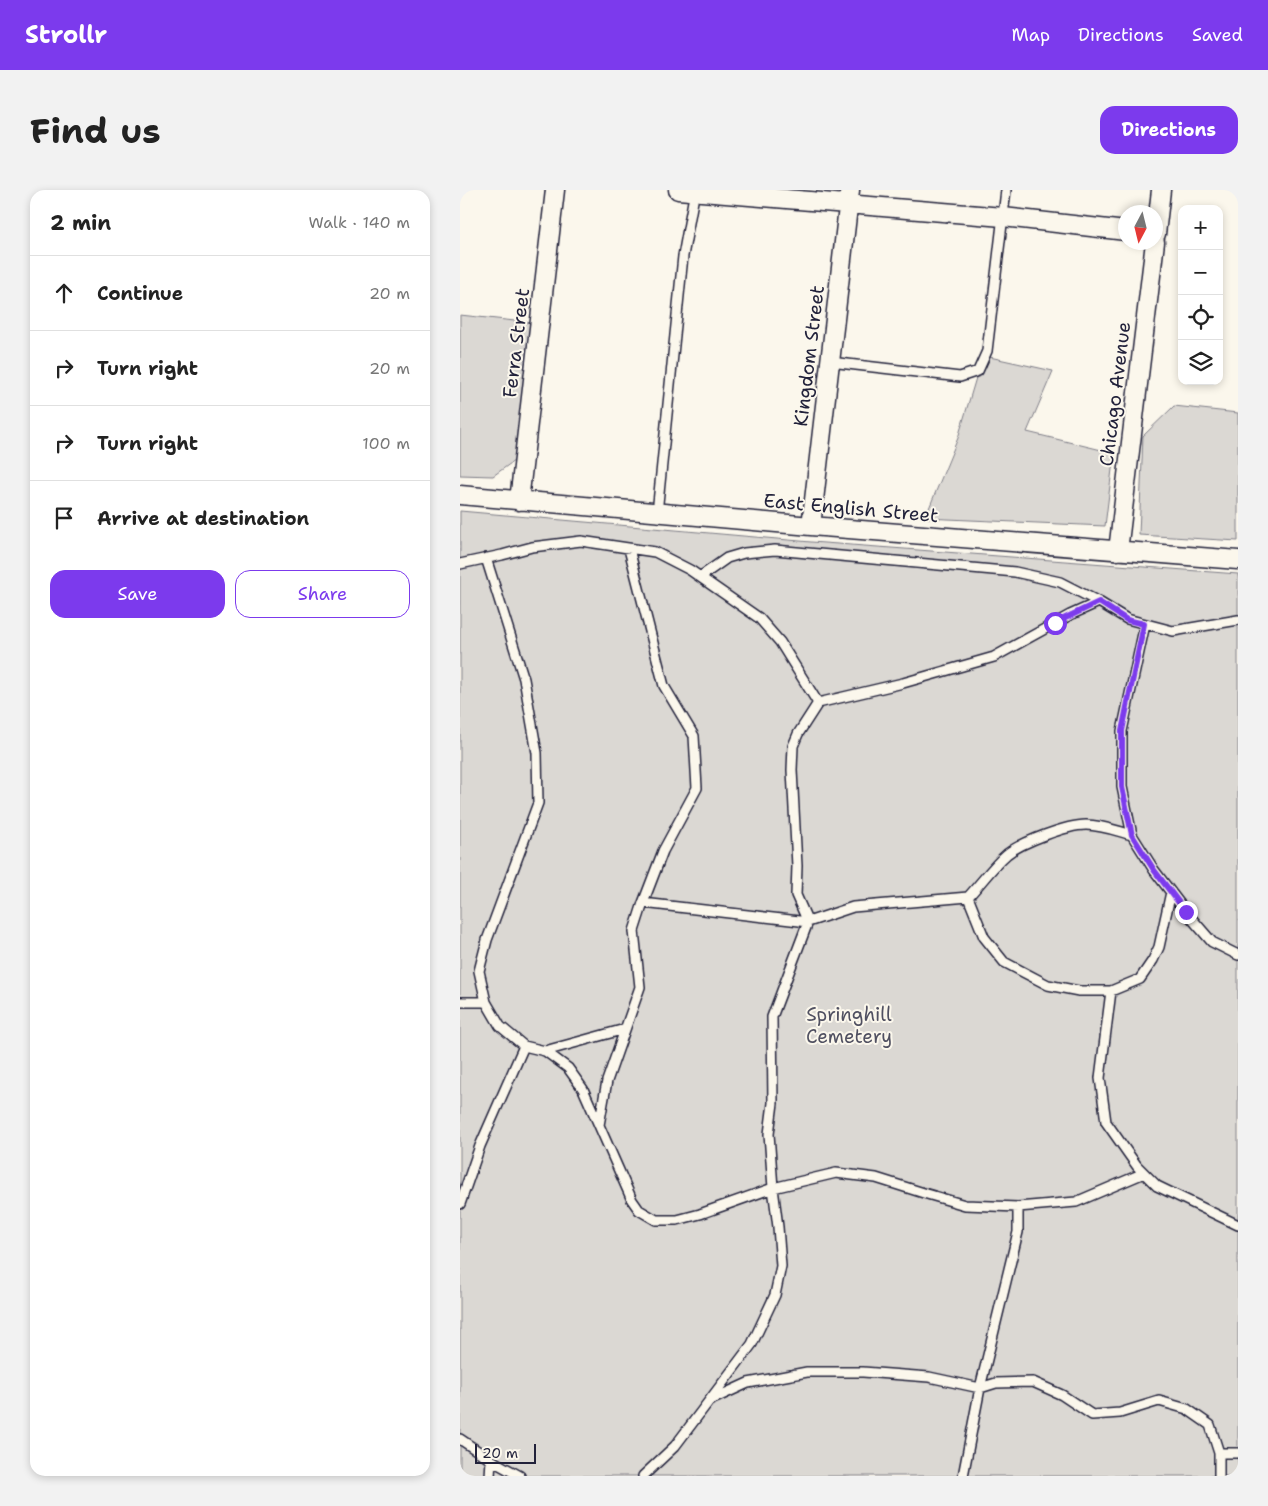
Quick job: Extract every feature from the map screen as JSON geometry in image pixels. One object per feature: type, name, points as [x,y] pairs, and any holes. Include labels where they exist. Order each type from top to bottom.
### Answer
[{"type":"street","name":"Ferra Street","points":[[520,501],[555,190]]},
{"type":"street","points":[[689,190],[850,197],[1118,230]]},
{"type":"street","points":[[1159,205],[1161,190]]},
{"type":"street","name":"Kingdom Street","points":[[811,526],[850,197]]},
{"type":"street","name":"Chicago Avenue","points":[[1118,551],[1153,250]]},
{"type":"street","name":"East English Street","points":[[460,495],[811,526],[1238,560]]},
{"type":"lane","points":[[657,513],[689,190]]},
{"type":"lane","points":[[830,362],[960,377],[978,371],[987,351],[1006,190]]},
{"type":"lane","points":[[460,564],[532,547],[581,541],[655,552],[700,577],[759,618],[780,642],[818,703]]},
{"type":"lane","points":[[599,1125],[607,1081],[640,987],[634,931],[663,852],[697,788],[694,736],[664,686],[629,549]]},
{"type":"lane","points":[[700,577],[727,558],[744,553],[775,550],[1015,572],[1060,582],[1099,602],[1127,620],[1173,631],[1238,620]]},
{"type":"lane","points":[[486,558],[524,679],[537,753],[538,802],[487,940],[479,971],[486,1002],[500,1026],[524,1046],[545,1051],[568,1068],[583,1090],[632,1200],[639,1210],[656,1220],[677,1220],[700,1214],[773,1188],[836,1173],[876,1178],[965,1205],[1018,1207],[1076,1202],[1144,1173]]},
{"type":"lane","points":[[643,1476],[675,1446],[752,1344],[775,1295],[781,1266],[769,1134],[773,1103],[772,1016],[808,922],[796,895],[797,866],[792,770],[793,746],[798,734],[818,703],[994,657],[1070,615],[1099,602]]},
{"type":"lane","points":[[1144,624],[1122,731],[1122,787],[1132,835],[1171,892],[1212,942],[1238,955]]},
{"type":"lane","points":[[643,903],[808,922],[853,907],[968,897],[1008,853],[1038,837],[1066,828],[1086,825],[1106,827],[1132,835]]},
{"type":"lane","points":[[968,897],[979,928],[1004,962],[1048,985],[1079,992],[1111,991],[1140,979],[1159,947],[1171,892]]},
{"type":"lane","points":[[1111,991],[1100,1078],[1106,1122],[1137,1166],[1157,1186],[1238,1225]]},
{"type":"lane","points":[[460,1002],[486,1002]]},
{"type":"lane","points":[[545,1051],[625,1029]]},
{"type":"lane","points":[[460,1204],[480,1146],[524,1046]]},
{"type":"lane","points":[[963,1476],[980,1388],[1018,1232],[1018,1207]]},
{"type":"lane","points":[[709,1400],[748,1383],[808,1372],[863,1372],[929,1377],[980,1388],[996,1383],[1033,1382],[1062,1395],[1092,1415],[1120,1413],[1159,1401],[1187,1409],[1210,1425],[1219,1453],[1219,1476]]},
{"type":"lane","points":[[460,1439],[491,1460],[520,1476]]},
{"type":"lane","points":[[1219,1453],[1238,1453]]},
{"type":"lane","points":[[490,1476],[491,1460]]},
{"type":"green space","points":[[460,315],[533,323],[518,458],[493,476],[460,475]]},
{"type":"green space","points":[[985,356],[1053,371],[1027,432],[1114,453],[1105,526],[925,518],[958,438],[978,371]]},
{"type":"green space","points":[[1174,406],[1238,413],[1238,541],[1139,535],[1143,436]]},
{"type":"green space","name":"Springhill Cemetery","points":[[460,511],[811,542],[1238,574],[1238,1476],[460,1476]]},
{"type":"route","points":[[1055,623],[1099,602],[1127,620],[1144,624],[1122,731],[1122,787],[1132,835],[1154,870],[1186,912]]}]
